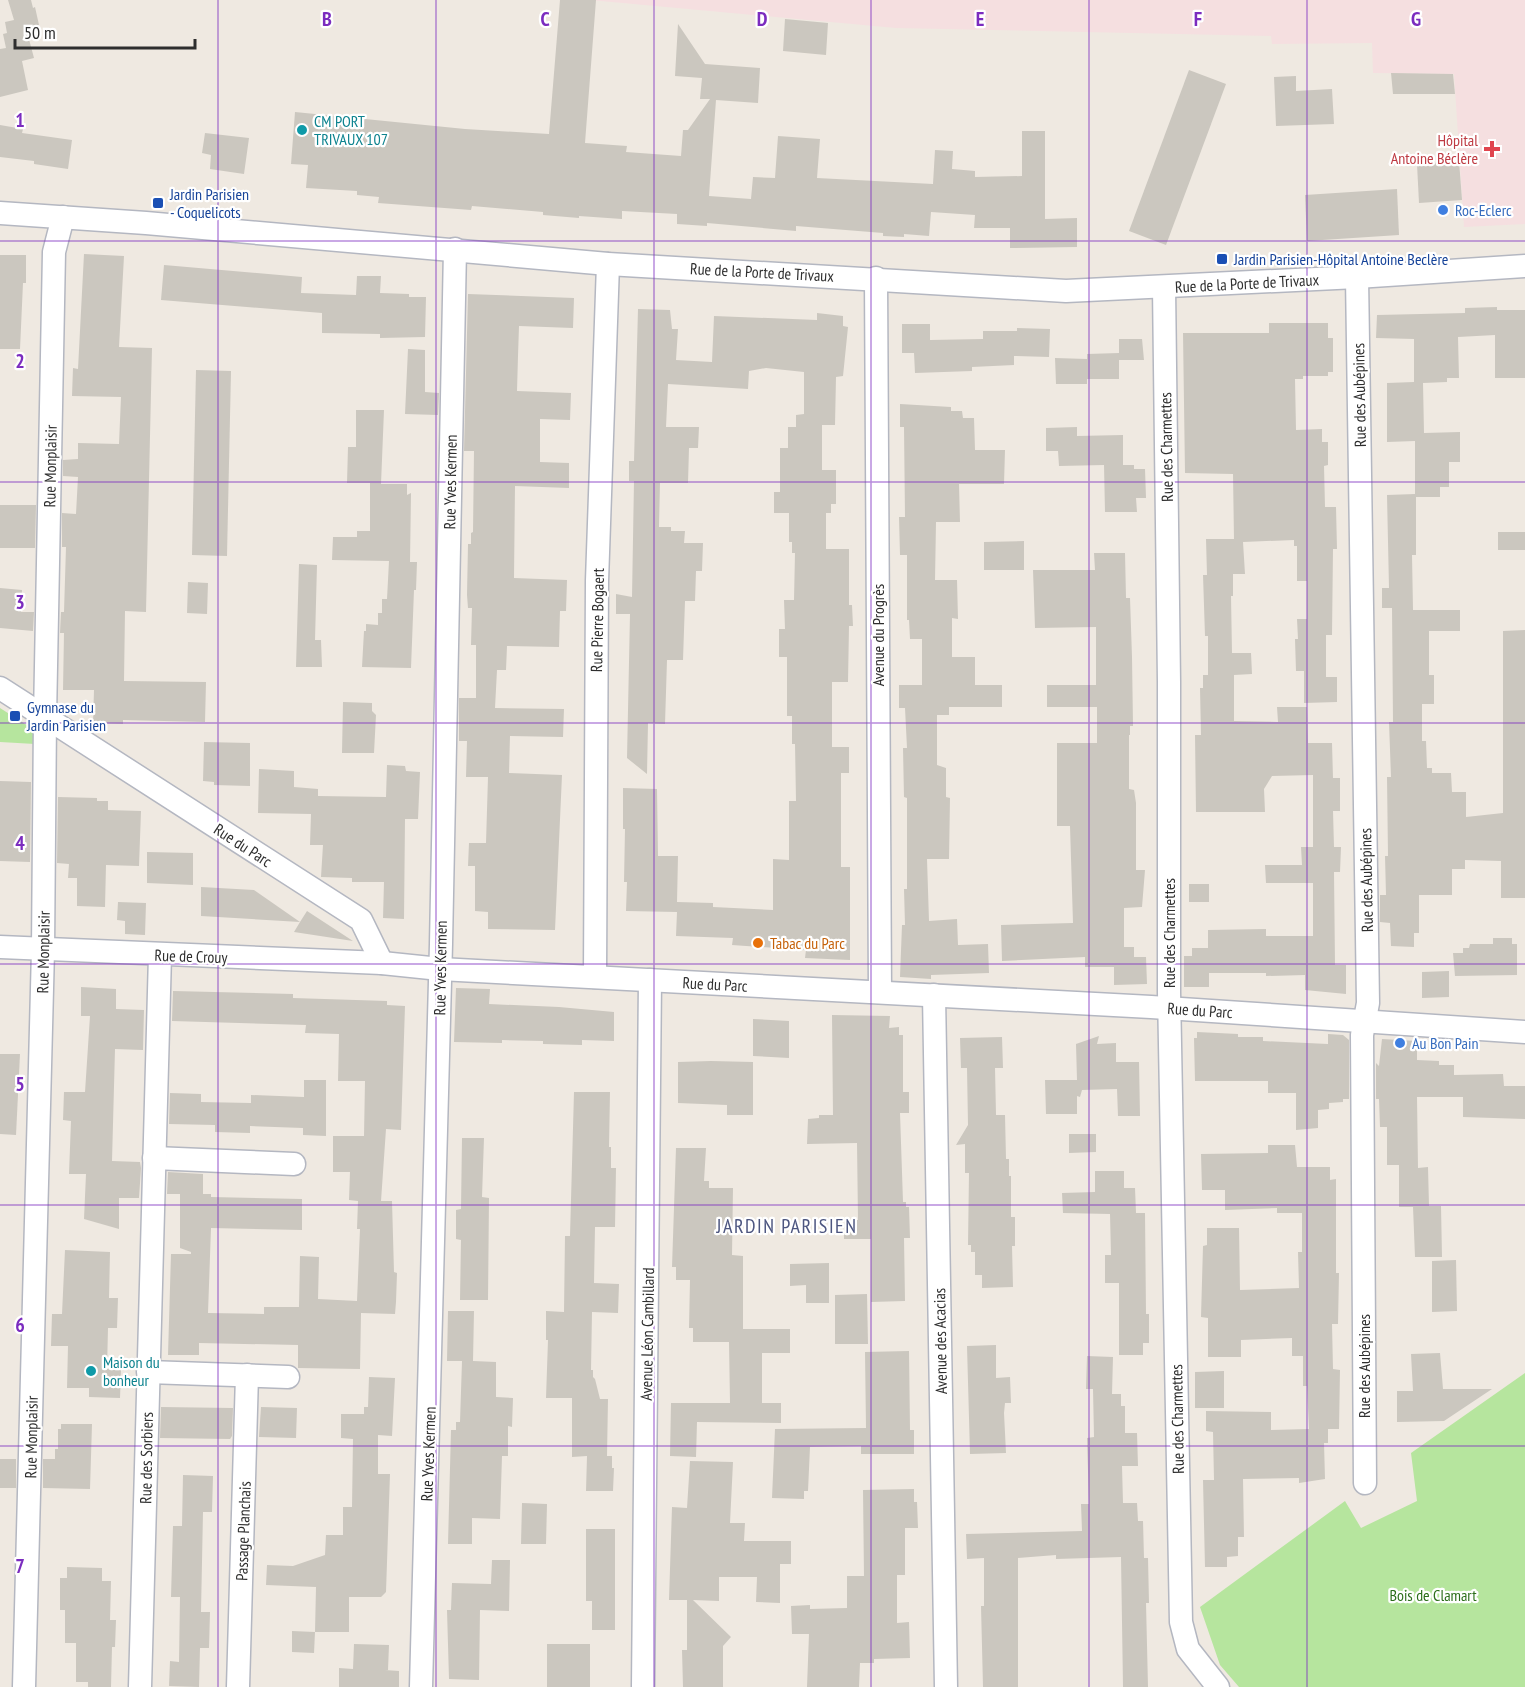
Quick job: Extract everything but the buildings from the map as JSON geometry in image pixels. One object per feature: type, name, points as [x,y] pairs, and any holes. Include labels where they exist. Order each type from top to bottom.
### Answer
[{"type":"street","name":"Rue de la Porte de Trivaux","points":[[0,213],[455,249],[608,264],[1066,291],[1357,277],[1525,266]]},
{"type":"street","name":"Rue Monplaisir","points":[[24,1687],[43,950],[54,252],[63,217]]},
{"type":"street","name":"Rue Yves Kermen","points":[[421,1687],[440,969],[455,249]]},
{"type":"street","name":"Rue Pierre Bogaert","points":[[595,977],[597,581],[608,264]]},
{"type":"street","name":"Rue des Aubépines","points":[[1357,277],[1368,1003],[1362,1035],[1365,1483]]},
{"type":"street","name":"Avenue du Progrès","points":[[876,278],[880,992]]},
{"type":"street","name":"Rue des Charmettes","points":[[1164,287],[1170,1008],[1181,1622],[1188,1649],[1218,1687]]},
{"type":"street","name":"Rue du Parc","points":[[0,688],[361,920],[382,963],[440,969],[1170,1008],[1525,1032]]},
{"type":"street","name":"Rue de Crouy","points":[[0,947],[382,963]]},
{"type":"street","name":"Rue des Sorbiers","points":[[140,1687],[160,955]]},
{"type":"street","name":"Avenue Léon Cambillard","points":[[643,1687],[650,980]]},
{"type":"street","name":"Avenue des Acacias","points":[[934,995],[946,1687]]},
{"type":"street","points":[[154,1158],[294,1164]]},
{"type":"street","points":[[148,1372],[288,1377]]},
{"type":"street","name":"Passage Planchais","points":[[238,1687],[247,1375]]},
{"type":"shaded area","name":"Hôpital Antoine Béclère","points":[[590,0],[1525,0],[1525,224],[1464,227],[1454,74],[1373,73],[1372,43],[1272,44],[1271,36],[896,28]]},
{"type":"green space","points":[[0,708],[36,731],[35,744],[0,742]]},
{"type":"green space","name":"Bois de Clamart","points":[[1525,1373],[1525,1687],[1239,1687],[1220,1665],[1200,1607],[1345,1501],[1361,1528],[1417,1501],[1411,1453]]},
{"type":"place","name":"CM PORT TRIVAUX 107","points":[[302,130]]},
{"type":"place","name":"Hôpital Antoine Béclère","points":[[1492,149]]},
{"type":"place","name":"Jardin Parisien - Coquelicots","points":[[158,203]]},
{"type":"place","name":"Roc-Eclerc","points":[[1443,210]]},
{"type":"place","name":"Jardin Parisien-Hôpital Antoine Beclère","points":[[1222,259]]},
{"type":"place","name":"Gymnase du Jardin Parisien","points":[[15,716]]},
{"type":"place","name":"Tabac du Parc","points":[[758,943]]},
{"type":"place","name":"Au Bon Pain","points":[[1400,1043]]},
{"type":"place","name":"Maison du bonheur","points":[[91,1371]]},
{"type":"district","name":"JARDIN PARISIEN","points":[[787,1226]]}]
